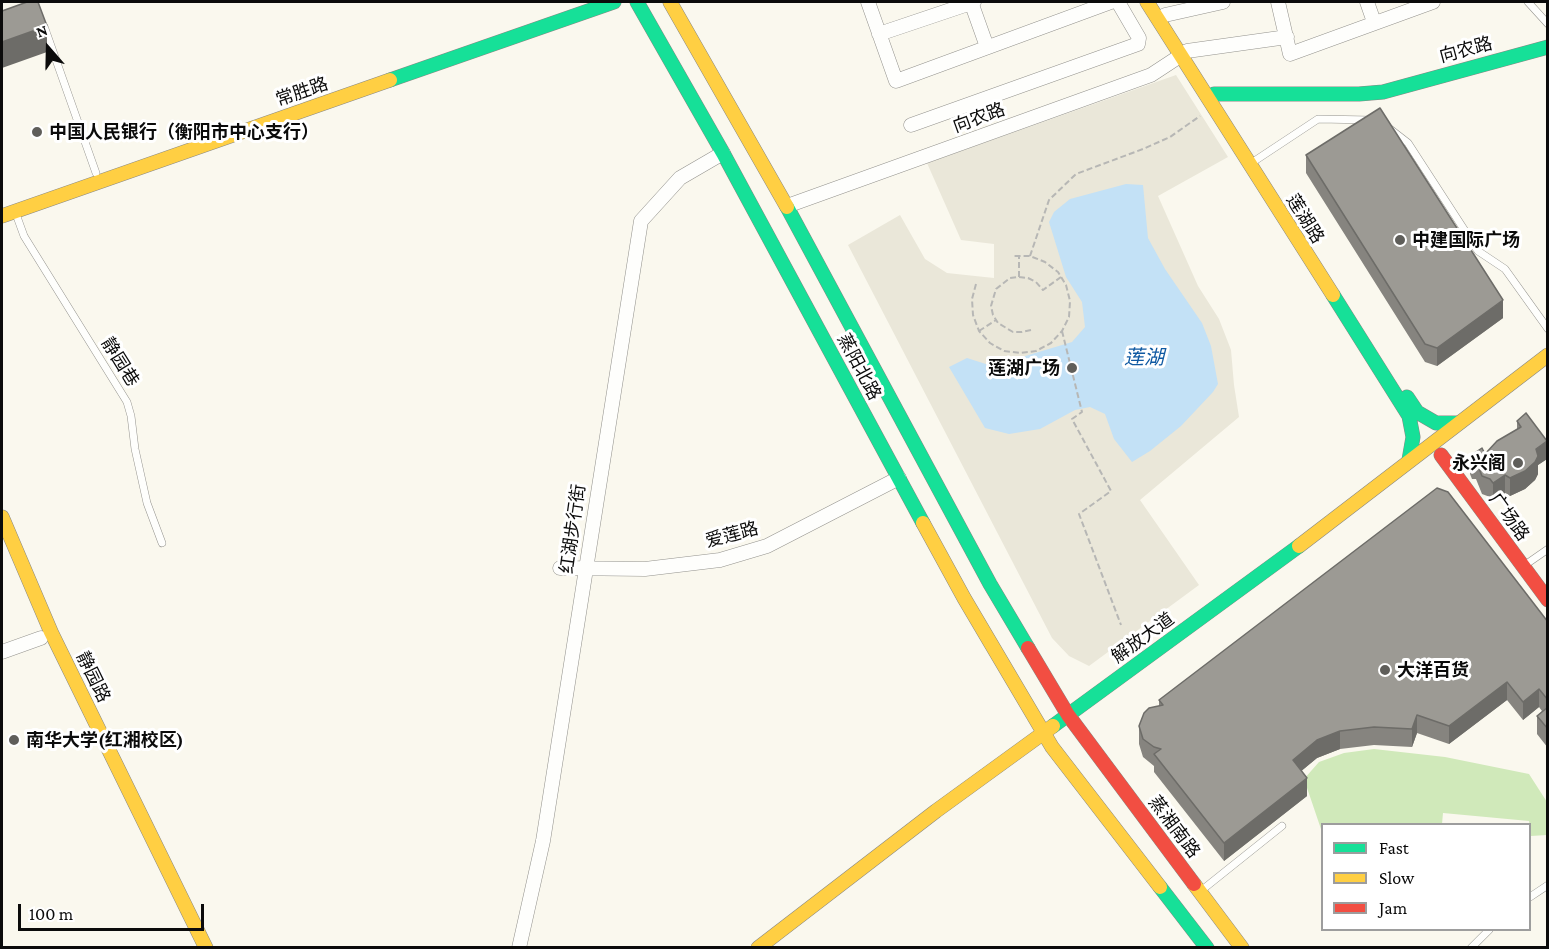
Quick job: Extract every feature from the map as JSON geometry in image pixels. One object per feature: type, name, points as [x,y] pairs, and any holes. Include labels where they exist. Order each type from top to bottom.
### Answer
[{"type":"main road","name":"常胜路","points":[[2,206],[586,2]]},
{"type":"main road","name":"常胜路","points":[[8,214],[614,2]]},
{"type":"main road","name":"蒸阳北路","points":[[637,2],[723,153],[964,598],[1044,732],[1065,737],[1068,715],[990,584],[787,206],[670,2]]},
{"type":"main road","name":"莲湖路","points":[[1147,2],[1183,53],[1409,416],[1413,437],[1409,460]]},
{"type":"main road","name":"莲湖路","points":[[1157,2],[1183,53]]},
{"type":"main road","name":"向农路","points":[[1213,101],[1359,94],[1383,96],[1548,47]]},
{"type":"main road","name":"莲湖路","points":[[1213,101],[1256,160],[1417,412],[1436,423],[1459,423]]},
{"type":"main road","name":"解放大道","points":[[758,948],[936,811],[1270,568],[1548,355]]},
{"type":"main road","name":"广场路","points":[[1441,455],[1548,600]]},
{"type":"main road","points":[[1221,620],[1403,484]]},
{"type":"main road","name":"静园路","points":[[2,517],[51,632],[206,948]]},
{"type":"main road","name":"静园路","points":[[2,546],[40,638],[196,948]]},
{"type":"main road","points":[[1065,737],[1207,948]]},
{"type":"main road","name":"蒸湘南路","points":[[1065,737],[1200,891],[1242,948]]},
{"type":"street","points":[[868,2],[896,81],[1111,2]]},
{"type":"street","points":[[879,33],[972,2],[987,47]]},
{"type":"street","points":[[910,125],[1138,44],[1139,38],[1118,2]]},
{"type":"street","points":[[1165,15],[1223,2]]},
{"type":"street","points":[[1367,2],[1374,22]]},
{"type":"street","points":[[1283,3],[1290,54],[1433,2]]},
{"type":"street","points":[[1183,53],[1287,37]]},
{"type":"street","name":"向农路","points":[[787,206],[1150,75],[1183,53]]},
{"type":"street","name":"红湖步行街","points":[[519,948],[543,841],[589,538],[641,221],[680,178],[723,153]]},
{"type":"street","name":"爱莲路","points":[[560,568],[645,568],[720,560],[739,555],[767,546],[898,478]]},
{"type":"street","points":[[2,652],[40,638]]},
{"type":"lane","points":[[1528,2],[1548,24]]},
{"type":"lane","points":[[42,23],[96,173]]},
{"type":"lane","points":[[1256,160],[1318,119],[1380,120]]},
{"type":"lane","points":[[1387,126],[1408,143],[1478,251],[1505,269],[1548,329]]},
{"type":"lane","name":"静园巷","points":[[8,214],[127,402],[147,503],[162,543]]},
{"type":"lane","points":[[1523,567],[1548,549]]},
{"type":"lane","points":[[1200,891],[1282,826]]},
{"type":"lane","points":[[1531,896],[1548,885]]},
{"type":"lane","points":[[1471,948],[1488,931]]},
{"type":"path","points":[[1030,256],[1049,200],[1077,174],[1170,137],[1213,101]]},
{"type":"path","points":[[976,284],[972,299],[973,315],[979,331],[990,343],[1004,351],[1020,353],[1036,351],[1051,343],[1062,331],[1068,317],[1070,301],[1066,285],[1045,262],[1030,256],[1014,256]]},
{"type":"path","points":[[1019,256],[1019,277]]},
{"type":"path","points":[[1031,330],[1013,332],[996,320],[991,306],[996,289],[1010,278],[1019,277],[1036,282],[1043,290],[1061,277]]},
{"type":"path","points":[[979,331],[996,320]]},
{"type":"path","points":[[1062,331],[1082,412],[1072,419],[1111,491],[1079,514],[1121,625]]},
{"type":"green space","points":[[1374,749],[1445,757],[1529,774],[1547,802],[1547,835],[1531,836],[1529,821],[1443,813],[1442,823],[1321,823],[1321,829],[1304,779],[1319,762],[1344,753]]},
{"type":"shaded area","name":"莲湖广场","points":[[1176,75],[1228,157],[1158,196],[1198,286],[1219,319],[1231,350],[1239,417],[1140,500],[1199,585],[1089,666],[1069,656],[1052,638],[848,245],[900,215],[925,259],[947,273],[994,278],[994,244],[961,240],[927,163]]},
{"type":"water","name":"莲湖","points":[[1126,184],[1143,185],[1148,238],[1165,269],[1202,323],[1211,346],[1218,384],[1181,426],[1132,462],[1114,439],[1105,414],[1090,407],[1075,410],[1040,429],[1009,434],[985,428],[949,367],[967,358],[992,366],[1072,342],[1085,327],[1082,302],[1066,277],[1049,222],[1054,212],[1070,199]]},
{"type":"building","points":[[27,2],[38,2],[47,26],[2,42],[2,11]]},
{"type":"building","name":"中建国际广场","points":[[1380,108],[1503,300],[1437,348],[1425,344],[1306,155]]},
{"type":"building","points":[[1526,413],[1547,441],[1536,449],[1538,456],[1535,462],[1525,471],[1510,478],[1505,475],[1493,483],[1482,476],[1476,461],[1472,461],[1470,456],[1482,448],[1485,454],[1497,441],[1521,427],[1517,421]]},
{"type":"building","name":"大洋百货","points":[[1437,488],[1448,492],[1548,622],[1548,700],[1539,689],[1523,702],[1507,682],[1449,726],[1417,715],[1412,729],[1374,727],[1340,731],[1317,740],[1293,760],[1307,778],[1224,843],[1154,754],[1161,749],[1143,739],[1139,726],[1144,713],[1149,708],[1163,705],[1159,700]]},
{"type":"building","points":[[1548,707],[1548,729],[1537,716]]},
{"type":"traffic: fast","points":[[390,80],[614,2]]},
{"type":"traffic: fast","points":[[637,2],[723,153],[923,523]]},
{"type":"traffic: fast","points":[[1214,94],[1383,92],[1548,47]]},
{"type":"traffic: fast","points":[[787,207],[990,584],[1028,648]]},
{"type":"traffic: fast","points":[[1333,295],[1409,416],[1413,437],[1409,460]]},
{"type":"traffic: fast","points":[[1407,397],[1417,412],[1436,423],[1459,423]]},
{"type":"traffic: fast","points":[[1053,726],[1299,546]]},
{"type":"traffic: fast","points":[[1160,887],[1207,948]]},
{"type":"traffic: slow","points":[[670,2],[787,207]]},
{"type":"traffic: slow","points":[[1147,2],[1333,295]]},
{"type":"traffic: slow","points":[[2,216],[390,80]]},
{"type":"traffic: slow","points":[[1299,546],[1548,355]]},
{"type":"traffic: slow","points":[[2,517],[51,632],[206,948]]},
{"type":"traffic: slow","points":[[923,523],[964,598],[1052,747],[1160,887]]},
{"type":"traffic: slow","points":[[758,948],[936,811],[1053,726]]},
{"type":"traffic: slow","points":[[1194,884],[1242,948]]},
{"type":"traffic: jam","points":[[1441,455],[1548,600]]},
{"type":"traffic: jam","points":[[1028,648],[1068,715],[1194,884]]},
{"type":"place","name":"中国人民银行（衡阳市中心支行）","points":[[37,132]]},
{"type":"place","name":"中建国际广场","points":[[1400,240]]},
{"type":"place","name":"莲湖广场","points":[[1072,368]]},
{"type":"place","name":"永兴阁","points":[[1518,463]]},
{"type":"place","name":"大洋百货","points":[[1385,670]]},
{"type":"place","name":"南华大学(红湘校区)","points":[[14,740]]}]
